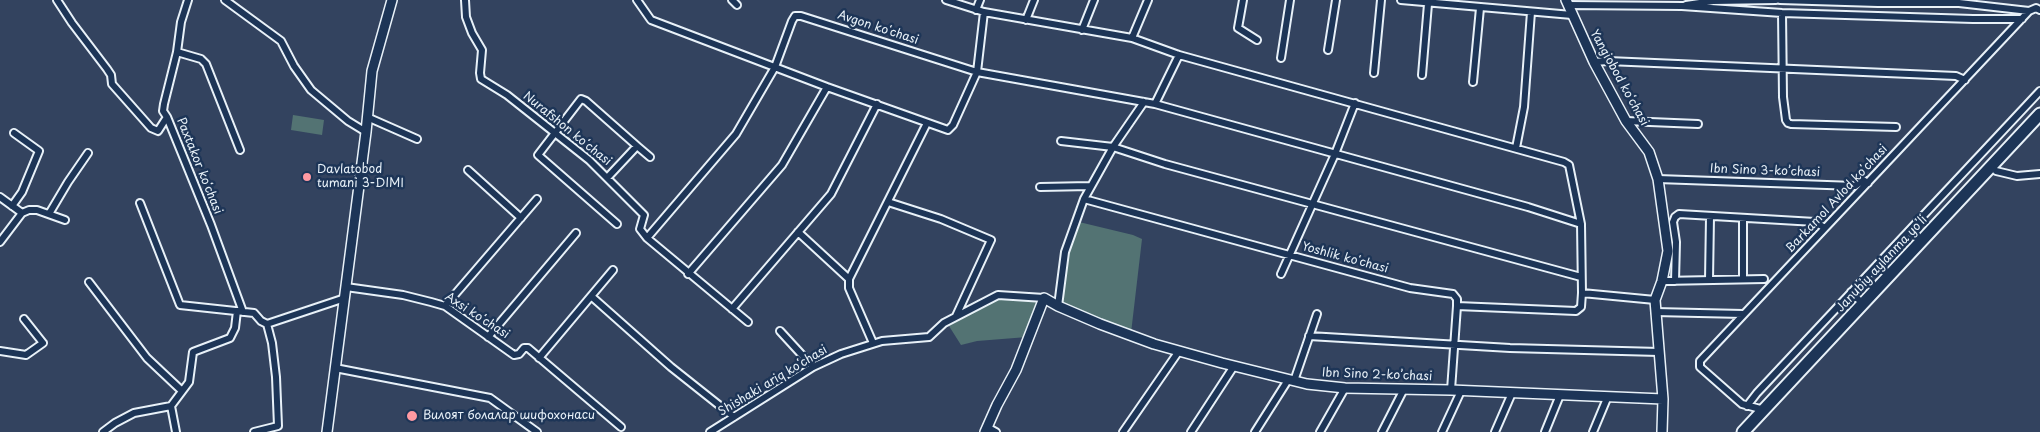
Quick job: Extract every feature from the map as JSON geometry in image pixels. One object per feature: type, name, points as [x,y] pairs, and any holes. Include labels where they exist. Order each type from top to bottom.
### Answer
[{"type":"highway","name":"Janubiy aylanma yoʻli","points":[[1743,432],[2040,114]]},
{"type":"highway","name":"Janubiy aylanma yoʻli","points":[[1752,432],[2040,124]]},
{"type":"street","name":"Paxtakor koʻchasi","points":[[57,0],[107,69],[111,76],[112,84],[151,128],[158,131],[167,117]]},
{"type":"street","points":[[167,117],[163,112],[164,104],[177,52],[181,22],[188,0]]},
{"type":"street","points":[[225,0],[281,41],[294,66],[311,90],[348,122],[366,132]]},
{"type":"street","points":[[327,432],[366,132],[372,71],[392,0]]},
{"type":"street","name":"Nurafshon koʻchasi","points":[[465,0],[466,17],[472,34],[482,50],[481,79],[507,95],[555,132],[608,177],[644,215],[640,229],[647,238]]},
{"type":"street","points":[[637,0],[651,20],[827,87],[948,130],[953,125],[977,72],[984,12]]},
{"type":"street","points":[[946,0],[984,12],[1132,38],[1179,55],[1568,164],[1581,224],[1581,307],[1576,311],[1457,306],[1455,344],[1456,390],[1442,432]]},
{"type":"street","points":[[976,10],[980,0]]},
{"type":"street","points":[[1026,20],[1034,0]]},
{"type":"street","points":[[1082,30],[1094,0]]},
{"type":"street","points":[[1132,38],[1148,0]]},
{"type":"street","points":[[1243,0],[1238,28],[1257,40]]},
{"type":"street","points":[[1281,58],[1290,0]]},
{"type":"street","points":[[1328,50],[1336,0]]},
{"type":"street","points":[[1374,73],[1382,0]]},
{"type":"street","points":[[1401,0],[1428,4],[1572,15]]},
{"type":"street","points":[[1682,6],[1713,1],[1778,0],[1959,3],[2029,11],[2036,8],[2040,10]]},
{"type":"street","points":[[1567,3],[1682,6],[1782,13],[2022,19]]},
{"type":"street","name":"Yangiobod koʻchasi","points":[[1567,3],[1594,62],[1626,121],[1649,152],[1658,178],[1668,251],[1662,281],[1655,300],[1664,399],[1662,432]]},
{"type":"street","points":[[1422,75],[1428,4]]},
{"type":"street","points":[[1473,82],[1480,8]]},
{"type":"street","name":"Barkamol Avlod koʻchasi","points":[[1764,410],[1742,404],[1699,365],[1700,361],[2029,11]]},
{"type":"street","points":[[1516,148],[1524,107],[1531,12]]},
{"type":"street","points":[[1782,13],[1782,69],[1786,120],[1791,124],[1896,126]]},
{"type":"street","name":"Avgon koʻchasi","points":[[647,238],[736,134],[775,67],[795,16],[801,16],[977,72],[1155,104]]},
{"type":"street","points":[[177,52],[204,61],[240,150]]},
{"type":"street","points":[[1179,55],[1155,104],[1528,207],[1581,224]]},
{"type":"street","points":[[1594,62],[1608,61],[1956,76],[1965,80]]},
{"type":"street","points":[[688,274],[782,165],[827,87]]},
{"type":"street","points":[[1747,406],[1757,393],[2040,91]]},
{"type":"street","points":[[618,224],[539,156],[538,152],[583,98],[650,157]]},
{"type":"street","points":[[1058,306],[1065,252],[1084,199],[1112,147],[1144,102]]},
{"type":"street","points":[[1281,274],[1313,205],[1355,103]]},
{"type":"street","points":[[732,308],[837,186],[877,104]]},
{"type":"street","name":"Paxtakor koʻchasi","points":[[167,117],[211,225],[240,312]]},
{"type":"street","points":[[367,117],[417,139]]},
{"type":"street","points":[[1626,121],[1698,124]]},
{"type":"street","points":[[873,344],[849,288],[849,279],[927,123]]},
{"type":"street","points":[[12,206],[22,192],[39,151],[14,133]]},
{"type":"street","points":[[1061,141],[1112,147],[1165,164],[1581,277]]},
{"type":"street","points":[[608,177],[637,146]]},
{"type":"street","points":[[50,214],[68,182],[88,153]]},
{"type":"street","points":[[468,170],[521,218]]},
{"type":"street","points":[[1996,171],[2017,176],[2040,174]]},
{"type":"street","name":"Ibn Sino 3-koʼchasi","points":[[1658,178],[1855,186],[1862,180],[1868,183]]},
{"type":"street","points":[[1040,187],[1090,186]]},
{"type":"street","points":[[0,197],[22,214]]},
{"type":"street","points":[[445,306],[537,199]]},
{"type":"street","name":"Yoshlik koʻchasi","points":[[1084,199],[1410,288],[1453,294],[1458,299],[1457,306]]},
{"type":"street","points":[[888,202],[992,240],[956,316]]},
{"type":"street","points":[[140,203],[180,305],[254,313],[261,322],[267,324],[345,298]]},
{"type":"street","points":[[0,242],[22,214],[33,210],[65,220]]},
{"type":"street","points":[[1675,281],[1676,242],[1673,222],[1679,214],[1815,222],[1825,228]]},
{"type":"street","points":[[1709,280],[1710,216]]},
{"type":"street","points":[[1743,219],[1743,279]]},
{"type":"street","points":[[798,232],[849,279]]},
{"type":"street","points":[[488,337],[576,233]]},
{"type":"street","points":[[647,238],[748,322]]},
{"type":"street","points":[[539,358],[613,270]]},
{"type":"street","points":[[1662,281],[1764,279]]},
{"type":"street","points":[[89,282],[147,358],[182,391]]},
{"type":"street","name":"Axsi koʻchasi","points":[[346,287],[403,295],[445,306],[514,355],[516,356],[525,348],[621,427]]},
{"type":"street","points":[[1851,292],[1863,304]]},
{"type":"street","points":[[1582,293],[1655,300]]},
{"type":"street","name":"Shishaki ariq koʻchasi","points":[[710,432],[813,367],[840,354],[882,341],[929,337],[944,323],[998,295],[1044,298]]},
{"type":"street","points":[[591,296],[671,366],[734,417]]},
{"type":"street","points":[[996,432],[986,429],[1016,370],[1044,298]]},
{"type":"street","name":"Ibn Sino 2-koʼchasi","points":[[1044,298],[1110,328],[1179,351],[1291,381],[1345,388],[1456,390],[1664,399]]},
{"type":"street","points":[[176,432],[172,406],[192,375],[193,352],[230,338],[240,312]]},
{"type":"street","points":[[1655,312],[1743,314]]},
{"type":"street","points":[[1255,432],[1291,381],[1316,314]]},
{"type":"street","points":[[0,350],[26,355],[43,343],[24,319]]},
{"type":"street","points":[[254,432],[278,426],[276,377],[272,343],[267,324]]},
{"type":"street","points":[[780,331],[813,367]]},
{"type":"street","points":[[1309,336],[1569,350],[1659,352]]},
{"type":"street","points":[[1123,432],[1179,351]]},
{"type":"street","points":[[1191,432],[1234,366]]},
{"type":"street","points":[[335,368],[490,398],[537,432]]},
{"type":"street","points":[[1320,432],[1345,388]]},
{"type":"street","points":[[1382,432],[1404,389]]},
{"type":"street","points":[[1495,432],[1512,393]]},
{"type":"street","points":[[1545,432],[1560,395]]},
{"type":"street","points":[[1594,432],[1608,396]]},
{"type":"street","points":[[103,432],[134,413],[172,406]]},
{"type":"green space","points":[[293,115],[324,120],[322,135],[291,130]]},
{"type":"green space","points":[[1079,222],[1133,235],[1142,239],[1131,333],[1061,305],[1068,256]]},
{"type":"green space","points":[[1006,296],[1040,301],[1027,337],[977,341],[961,345],[949,326],[962,317]]},
{"type":"place","name":"Davlatobod tumani 3-DIMI","points":[[307,177]]},
{"type":"place","name":"Вилоят болалар шифохонаси","points":[[412,416]]}]
